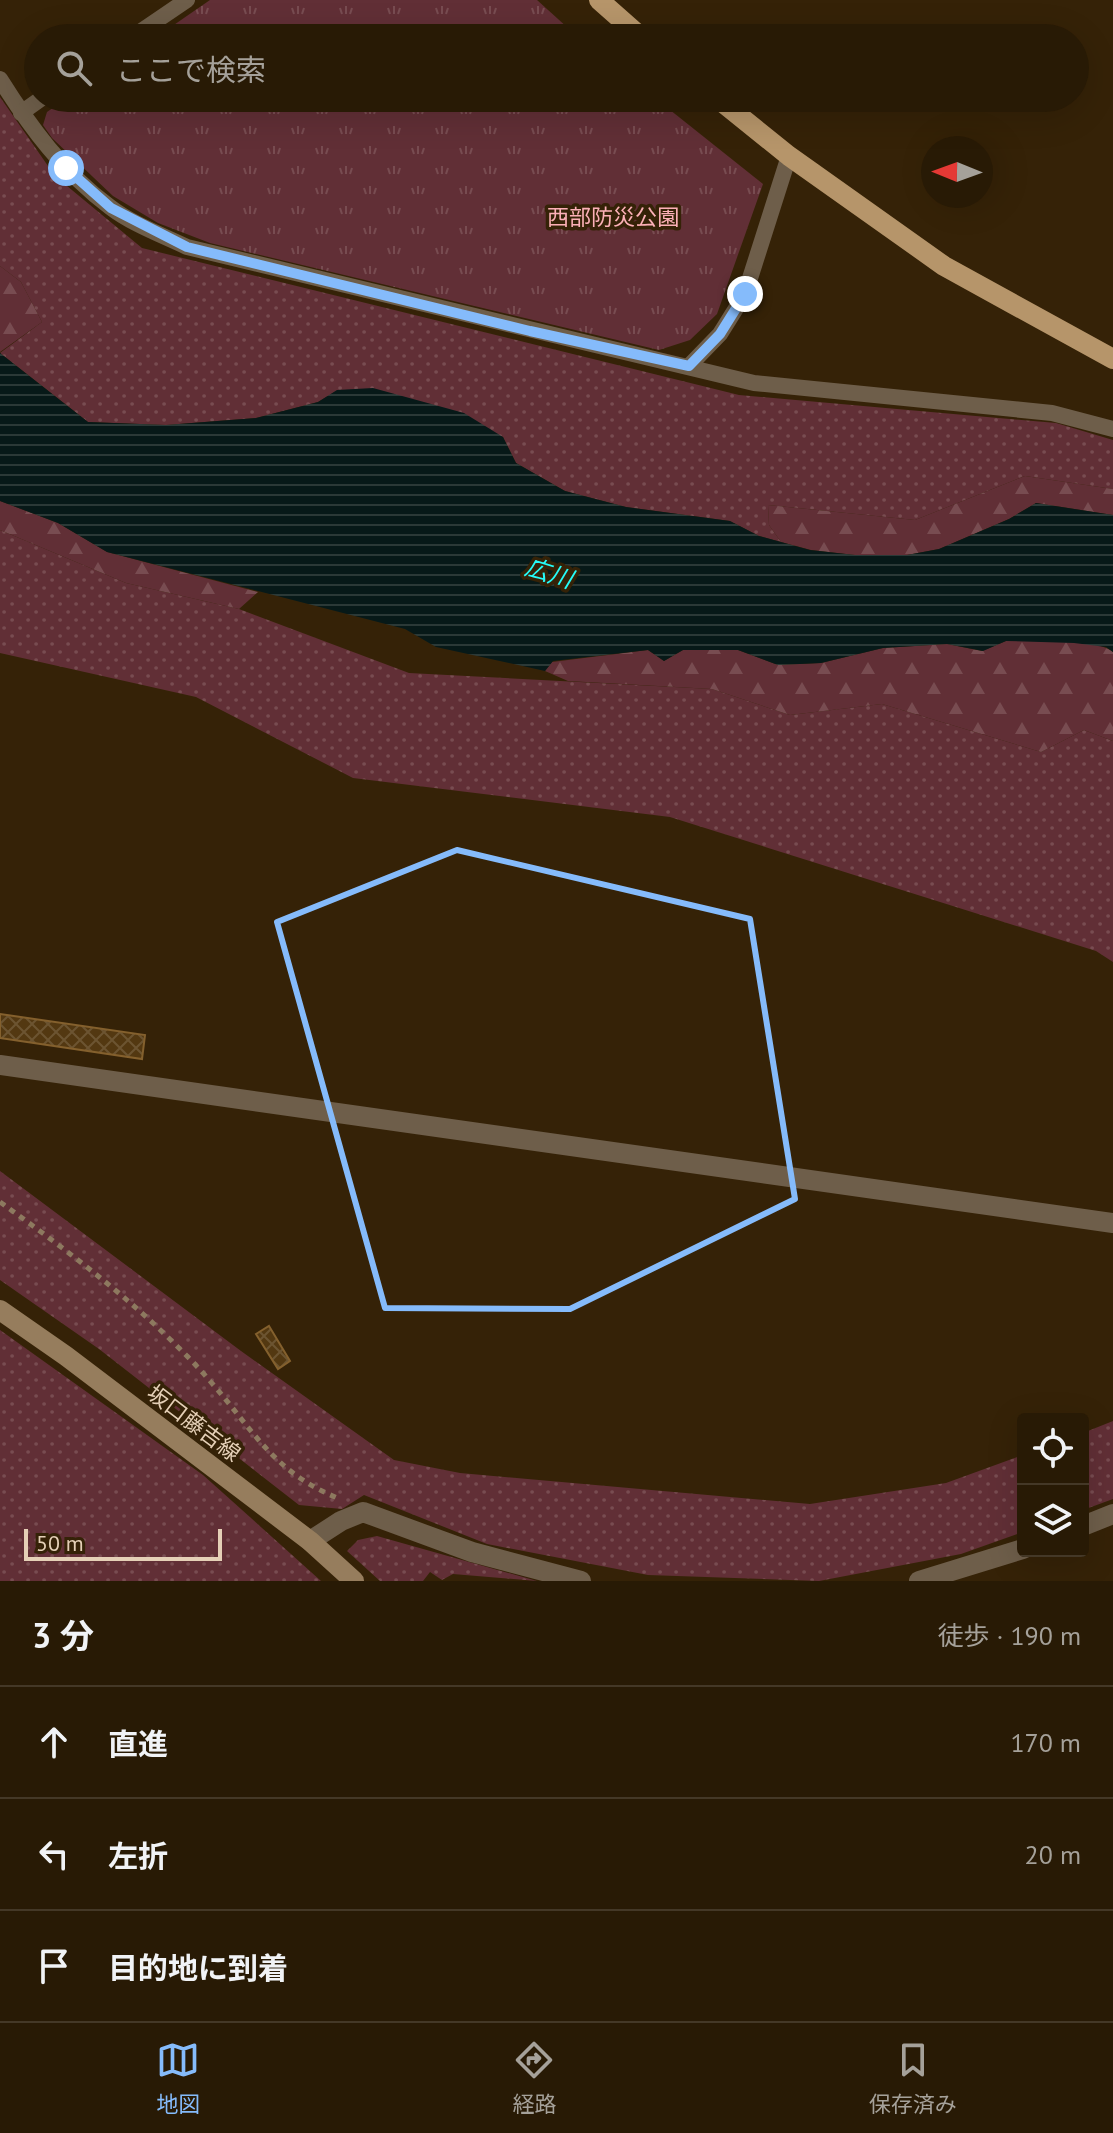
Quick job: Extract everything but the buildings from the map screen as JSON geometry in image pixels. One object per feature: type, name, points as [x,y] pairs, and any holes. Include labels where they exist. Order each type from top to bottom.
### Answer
[{"type":"main road","points":[[599,0],[626,24]]},
{"type":"main road","points":[[734,112],[789,156],[944,266],[1113,359]]},
{"type":"main road","name":"坂口藤吉線","points":[[0,1310],[66,1356],[310,1541],[354,1581]]},
{"type":"street","points":[[0,1065],[1113,1223]]},
{"type":"street","points":[[310,1541],[341,1521],[363,1512],[472,1552],[581,1581]]},
{"type":"street","points":[[1089,1524],[1113,1514]]},
{"type":"street","points":[[919,1581],[1017,1551]]},
{"type":"lane","points":[[152,24],[187,0]]},
{"type":"lane","points":[[0,79],[21,113],[66,168],[111,208],[187,247],[754,383],[1052,413],[1113,429]]},
{"type":"lane","points":[[689,366],[720,334],[745,294],[789,156]]},
{"type":"path","points":[[0,1202],[154,1324],[210,1381],[261,1445],[293,1475],[363,1512]]},
{"type":"highlighted area","points":[[457,850],[750,919],[795,1199],[570,1309],[385,1308],[277,922]]},
{"type":"green space","points":[[210,0],[537,0],[564,24],[175,24]]},
{"type":"green space","points":[[0,97],[55,176],[142,248],[739,395],[1056,423],[1113,440],[1113,489],[1025,476],[915,520],[768,505],[769,525],[781,542],[759,536],[730,521],[626,507],[565,491],[516,463],[503,437],[338,390],[318,402],[256,418],[166,425],[88,422],[0,353],[42,322],[21,282],[0,266]]},
{"type":"green space","name":"西部防災公園","points":[[47,112],[673,112],[763,184],[717,314],[690,340],[659,350],[210,243],[158,223],[113,196],[52,138],[43,125]]},
{"type":"green space","points":[[0,266],[21,282],[42,322],[0,352]]},
{"type":"green space","points":[[1025,476],[1113,489],[1113,515],[1036,503],[1009,519],[939,549],[907,555],[855,555],[811,550],[781,542],[769,525],[768,505],[915,520]]},
{"type":"green space","points":[[0,501],[58,523],[107,552],[258,592],[239,609],[126,583],[0,530]]},
{"type":"green space","points":[[0,530],[126,583],[239,609],[409,673],[712,689],[790,715],[882,704],[1041,752],[1084,730],[1113,741],[1113,962],[1096,951],[670,817],[353,778],[196,697],[0,653]]},
{"type":"green space","points":[[1006,641],[1077,642],[1104,647],[1113,652],[1113,741],[1084,730],[1041,752],[882,704],[790,715],[712,689],[568,681],[545,671],[552,662],[648,650],[664,661],[683,650],[738,650],[778,665],[821,663],[883,648],[947,644],[982,651]]},
{"type":"green space","points":[[0,1171],[241,1351],[394,1460],[460,1473],[810,1504],[946,1483],[1017,1457],[1017,1534],[961,1554],[819,1581],[648,1575],[487,1544],[364,1495],[342,1509],[299,1505],[99,1349],[0,1280]]},
{"type":"green space","points":[[0,1330],[203,1475],[321,1581],[0,1581]]},
{"type":"green space","points":[[1113,1421],[1113,1499],[1089,1508],[1089,1485],[1089,1431]]},
{"type":"green space","points":[[377,1536],[537,1581],[453,1574],[442,1580],[430,1572],[423,1581],[380,1581],[347,1551],[358,1540]]},
{"type":"water","name":"広川","points":[[0,353],[88,422],[166,425],[256,418],[318,402],[337,390],[373,388],[464,413],[503,437],[516,463],[565,491],[626,507],[730,521],[759,536],[810,550],[855,555],[907,555],[939,549],[1009,519],[1036,503],[1113,515],[1113,652],[1106,647],[1074,643],[1006,641],[983,651],[947,644],[883,648],[821,663],[778,665],[738,650],[683,650],[664,661],[648,650],[553,661],[545,671],[436,647],[405,629],[107,552],[58,523],[0,501]]},
{"type":"route","points":[[66,168],[111,208],[187,247],[530,331],[689,366],[720,334],[745,294]]}]
